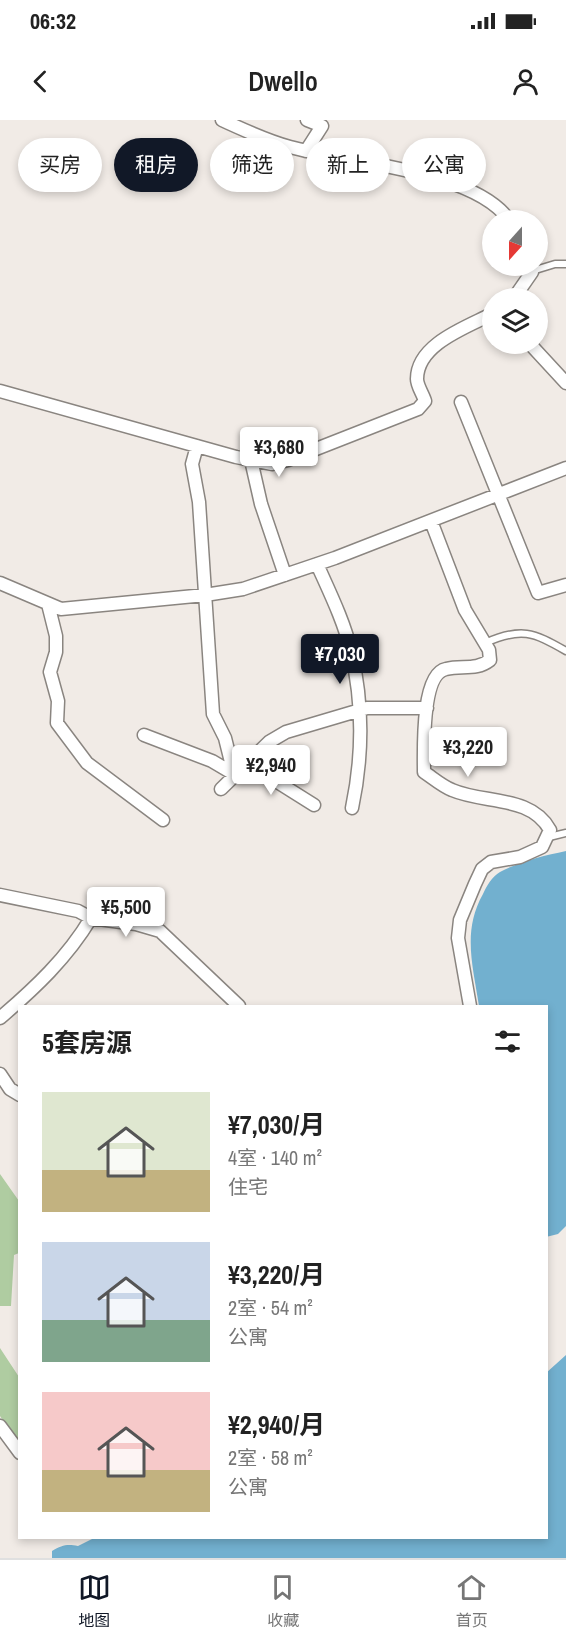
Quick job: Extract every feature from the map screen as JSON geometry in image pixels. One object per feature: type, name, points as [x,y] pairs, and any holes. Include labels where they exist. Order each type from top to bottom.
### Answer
[{"type":"street","points":[[222,120],[289,147],[306,151]]},
{"type":"street","points":[[307,120],[322,126],[314,138]]},
{"type":"street","points":[[390,168],[412,172],[474,192],[499,210]]},
{"type":"street","points":[[0,391],[197,446],[272,464],[288,460],[418,409],[425,401],[417,382],[418,371],[426,356],[438,342],[482,319]]},
{"type":"street","points":[[539,354],[566,383]]},
{"type":"street","points":[[461,402],[488,462],[496,494],[520,541],[538,593],[566,585]]},
{"type":"street","points":[[197,446],[192,464],[199,502],[213,714],[225,738],[234,774]]},
{"type":"street","points":[[251,460],[261,504],[285,575]]},
{"type":"street","points":[[0,583],[61,609],[205,595],[243,589],[317,564],[566,468]]},
{"type":"street","points":[[431,521],[465,610],[489,650],[490,660],[482,666],[443,669],[437,673],[428,690],[424,772],[453,791],[525,808],[538,814],[550,830],[549,837],[542,847],[532,853],[491,862],[482,869],[475,884],[460,920],[458,938],[470,1005]]},
{"type":"street","points":[[317,564],[351,651],[359,712],[361,762],[352,808]]},
{"type":"street","points":[[48,604],[56,636],[56,652],[50,672],[58,701],[57,723],[87,763],[163,820]]},
{"type":"street","points":[[221,789],[269,742],[286,732],[367,708],[427,708]]},
{"type":"street","points":[[144,735],[212,761],[234,774]]},
{"type":"street","points":[[254,758],[279,783],[314,805]]},
{"type":"street","points":[[0,895],[78,910],[91,918],[160,931],[237,1005]]},
{"type":"street","points":[[0,1018],[52,971],[77,942],[91,918]]},
{"type":"street","points":[[0,1074],[10,1089],[18,1094]]},
{"type":"street","points":[[0,1426],[18,1450]]},
{"type":"lane","points":[[548,265],[566,264]]},
{"type":"lane","points":[[485,643],[510,632],[525,633],[566,651]]},
{"type":"lane","points":[[549,837],[566,833]]},
{"type":"green space","points":[[0,1174],[18,1200],[18,1253],[14,1255],[11,1306],[0,1306]]},
{"type":"green space","points":[[0,1348],[18,1375],[18,1443],[0,1416]]},
{"type":"water","points":[[566,851],[566,1226],[558,1234],[548,1236],[548,1005],[479,1005],[471,949],[473,921],[486,887],[500,872],[541,857]]},
{"type":"water","points":[[566,1355],[566,1558],[52,1558],[52,1551],[59,1547],[78,1546],[92,1539],[548,1539],[548,1371]]}]
